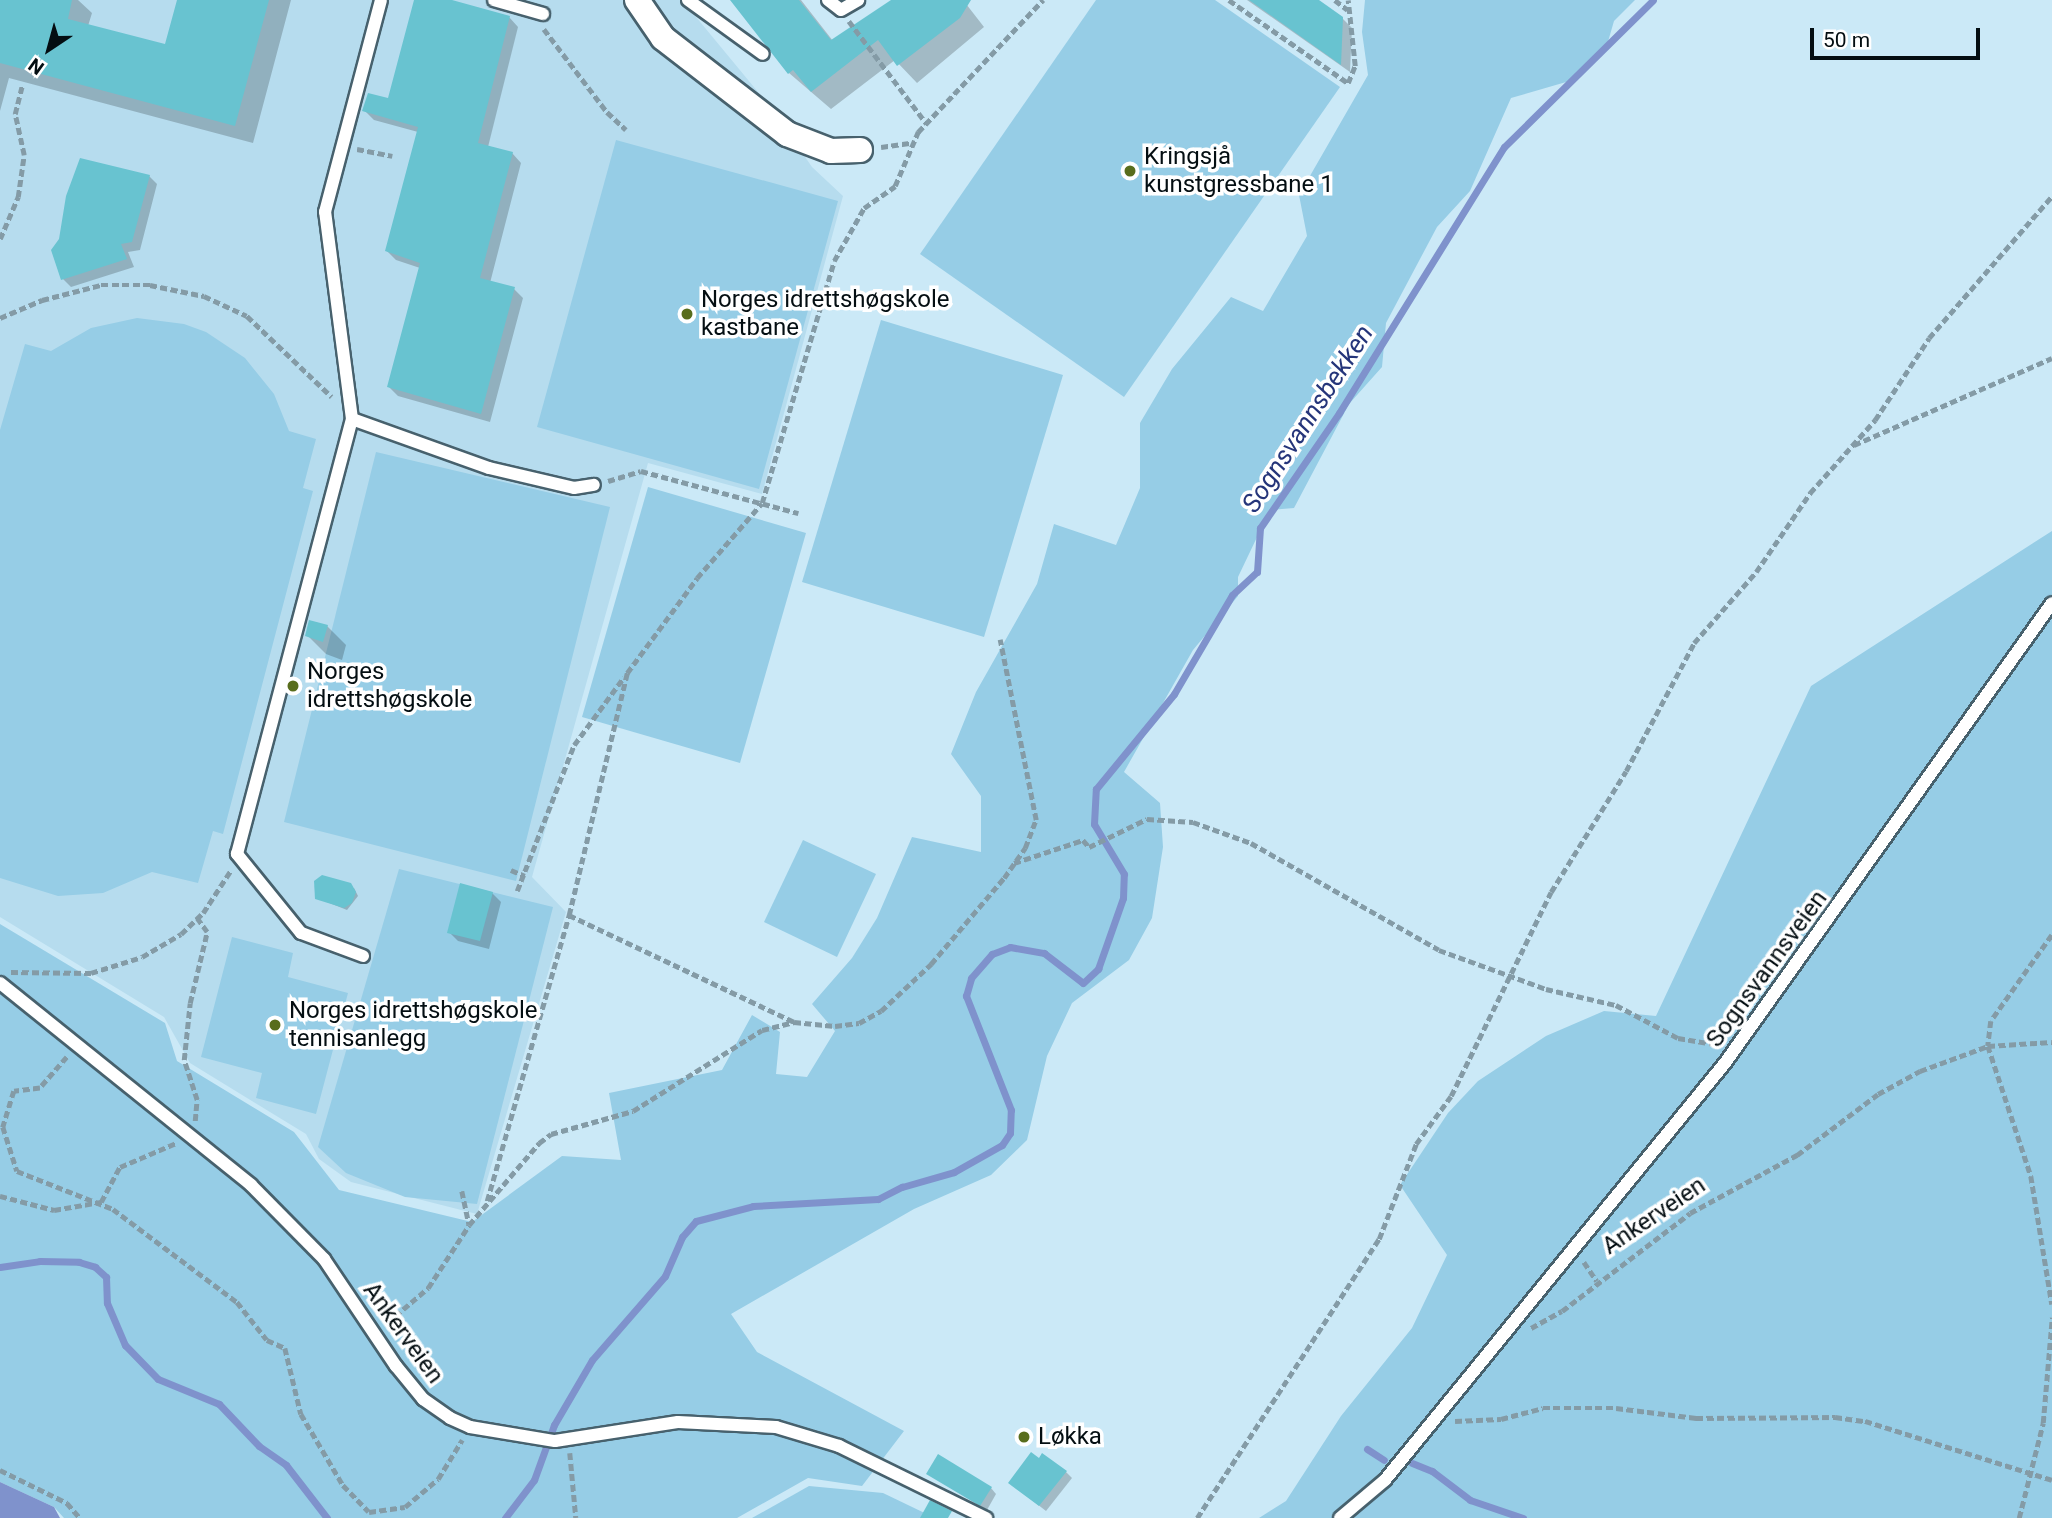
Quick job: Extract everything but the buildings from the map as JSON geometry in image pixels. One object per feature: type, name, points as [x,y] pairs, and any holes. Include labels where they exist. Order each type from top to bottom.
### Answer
[{"type":"street","points":[[637,0],[663,38],[787,134],[831,151],[860,150]]},
{"type":"lane","points":[[363,956],[301,933],[237,854],[352,416],[324,212],[382,0]]},
{"type":"lane","points":[[494,0],[537,13]]},
{"type":"lane","points":[[688,0],[763,54]]},
{"type":"lane","points":[[828,0],[841,10],[858,0]]},
{"type":"lane","points":[[352,416],[489,468],[573,488],[594,485]]},
{"type":"lane","name":"Sognsvannsveien","points":[[1495,1344],[1734,1050],[2052,603]]},
{"type":"lane","name":"Ankerveien","points":[[0,983],[190,1131],[251,1185],[324,1259],[374,1330],[396,1367],[423,1399],[470,1427],[569,1440],[678,1422],[776,1427],[839,1446],[986,1518]]},
{"type":"lane","points":[[1340,1518],[1385,1480],[1495,1344]]},
{"type":"path","points":[[517,891],[574,745],[697,579],[762,503],[834,261],[864,208],[895,186],[915,142],[927,124],[1043,0]]},
{"type":"path","points":[[1229,0],[1348,83],[1355,66],[1348,0]]},
{"type":"path","points":[[1335,0],[1349,11]]},
{"type":"path","points":[[841,10],[927,124]]},
{"type":"path","points":[[537,13],[601,104],[626,130]]},
{"type":"path","points":[[0,239],[18,197],[24,155],[15,114],[22,85]]},
{"type":"path","points":[[860,150],[915,142]]},
{"type":"path","points":[[337,158],[362,148],[392,156]]},
{"type":"path","points":[[1196,1518],[1379,1239],[1402,1172],[1451,1096],[1513,975],[1551,892],[1626,771],[1694,643],[1756,572],[1810,493],[1850,447],[1964,295],[2012,247],[2052,196]]},
{"type":"path","points":[[0,318],[53,297],[101,285],[150,285],[204,296],[247,317],[352,416]]},
{"type":"path","points":[[1850,447],[2052,358]]},
{"type":"path","points":[[594,485],[641,471],[798,513]]},
{"type":"path","points":[[374,1330],[416,1302],[487,1201],[551,1134],[633,1111],[762,1030],[794,1022],[835,1026],[859,1023],[881,1011],[931,964],[1014,863],[1035,820],[999,640]]},
{"type":"path","points":[[487,1201],[569,915],[627,673]]},
{"type":"path","points":[[1014,863],[1083,841],[1089,847],[1147,819],[1193,822],[1251,843],[1439,950],[1572,997],[1585,995],[1616,1005],[1678,1038],[1698,1039],[1734,1050]]},
{"type":"path","points":[[511,870],[525,876]]},
{"type":"path","points":[[0,975],[19,970],[91,972],[119,966],[161,946],[197,918],[225,884]]},
{"type":"path","points":[[569,915],[794,1022]]},
{"type":"path","points":[[101,1202],[120,1167],[165,1150],[190,1131],[197,1118],[197,1100],[184,1060],[207,932],[197,918]]},
{"type":"path","points":[[2052,935],[1991,1021],[1988,1046],[2031,1176],[2052,1304]]},
{"type":"path","name":"Ankerveien","points":[[1495,1344],[1562,1311],[1655,1238],[1797,1155],[1878,1094],[1958,1054],[1988,1046],[2052,1042]]},
{"type":"path","points":[[77,1045],[40,1088],[14,1091],[3,1127],[17,1171],[101,1202],[237,1303],[267,1340],[285,1349],[300,1414],[343,1485],[369,1512],[405,1507],[438,1479],[470,1427]]},
{"type":"path","points":[[462,1191],[469,1225]]},
{"type":"path","points":[[0,1196],[54,1210],[101,1202]]},
{"type":"path","points":[[2019,1518],[2043,1423],[2052,1317]]},
{"type":"path","points":[[1430,1422],[1501,1419],[1543,1408],[1616,1408],[1696,1418],[1835,1416],[2031,1471],[2052,1480]]},
{"type":"path","points":[[569,1440],[576,1518]]},
{"type":"path","points":[[0,1470],[67,1503],[80,1518]]},
{"type":"shaded area","name":"Norges idrettshøgskole","points":[[0,0],[682,0],[772,109],[812,167],[843,196],[762,494],[648,463],[532,877],[566,912],[477,1214],[351,1182],[319,1159],[306,1134],[190,1063],[164,1017],[0,917]]},
{"type":"shaded area","name":"Kringsjå kunstgressbane 1","points":[[1096,0],[1215,0],[1340,87],[1124,397],[920,254]]},
{"type":"shaded area","points":[[1365,0],[1635,0],[1614,21],[1605,52],[1573,80],[1511,98],[1470,191],[1437,227],[1386,323],[1382,367],[1349,404],[1294,508],[1270,510],[1238,577],[1238,596],[1193,650],[1124,772],[1160,803],[1163,847],[1152,918],[1129,960],[1072,1003],[1047,1056],[1027,1140],[991,1175],[914,1209],[731,1314],[757,1352],[904,1431],[862,1486],[808,1478],[737,1518],[64,1518],[54,1507],[0,1482],[0,924],[165,1023],[177,1061],[294,1132],[339,1190],[472,1222],[562,1156],[621,1160],[609,1093],[722,1070],[752,1015],[780,1032],[776,1074],[807,1077],[835,1031],[812,1004],[852,958],[877,918],[912,837],[981,852],[981,796],[951,754],[976,692],[1037,584],[1054,524],[1116,545],[1140,488],[1140,423],[1172,369],[1231,297],[1263,311],[1307,236],[1299,195],[1368,75],[1362,32]]},
{"type":"shaded area","name":"Norges idrettshøgskole kastbane","points":[[616,140],[838,201],[759,489],[537,427]]},
{"type":"shaded area","points":[[137,318],[184,324],[206,332],[245,358],[274,394],[289,431],[316,439],[303,488],[313,491],[223,834],[213,831],[198,883],[152,872],[103,893],[58,896],[0,878],[0,430],[25,344],[51,351],[91,328]]},
{"type":"shaded area","points":[[881,320],[1063,375],[984,637],[802,582]]},
{"type":"shaded area","points":[[376,452],[610,507],[516,881],[284,822]]},
{"type":"shaded area","points":[[648,487],[806,533],[740,763],[582,717]]},
{"type":"shaded area","points":[[2052,531],[2052,1518],[1259,1518],[1286,1501],[1341,1416],[1412,1328],[1447,1255],[1400,1185],[1448,1113],[1478,1081],[1546,1036],[1604,1011],[1656,1016],[1811,686]]},
{"type":"shaded area","points":[[803,840],[876,874],[837,957],[764,922]]},
{"type":"shaded area","points":[[399,869],[553,907],[477,1204],[405,1197],[346,1173],[318,1147]]},
{"type":"shaded area","name":"Norges idrettshøgskole tennisanlegg","points":[[232,937],[293,953],[288,977],[348,993],[316,1114],[256,1098],[262,1073],[201,1057]]},
{"type":"shaded area","points":[[0,1482],[54,1507],[60,1518],[0,1518]]},
{"type":"shaded area","points":[[809,1486],[883,1493],[935,1518],[752,1518]]},
{"type":"waterway","name":"Sognsvannsbekken","points":[[505,1518],[534,1480],[554,1425],[592,1360],[665,1276],[682,1237],[696,1221],[753,1206],[878,1199],[902,1187],[954,1172],[1002,1145],[1010,1133],[1011,1110],[966,996],[971,978],[992,954],[1010,947],[1044,953],[1083,983],[1098,969],[1123,898],[1124,874],[1094,824],[1096,789],[1174,694],[1232,595],[1257,572],[1260,528],[1339,413],[1504,147],[1653,0]]},
{"type":"waterway","name":"Sognsvannsbekken","points":[[0,1267],[40,1261],[79,1262],[95,1267],[106,1277],[107,1303],[125,1345],[158,1379],[219,1404],[259,1446],[286,1465],[327,1518]]},
{"type":"waterway","points":[[1367,1449],[1384,1460]]},
{"type":"waterway","points":[[1412,1463],[1432,1471],[1470,1500],[1523,1518]]},
{"type":"place","name":"Kringsjå kunstgressbane 1","points":[[1130,171]]},
{"type":"place","name":"Norges idrettshøgskole kastbane","points":[[687,314]]},
{"type":"place","name":"Norges idrettshøgskole","points":[[293,686]]},
{"type":"place","name":"Norges idrettshøgskole tennisanlegg","points":[[275,1025]]},
{"type":"place","name":"Løkka","points":[[1024,1437]]}]
